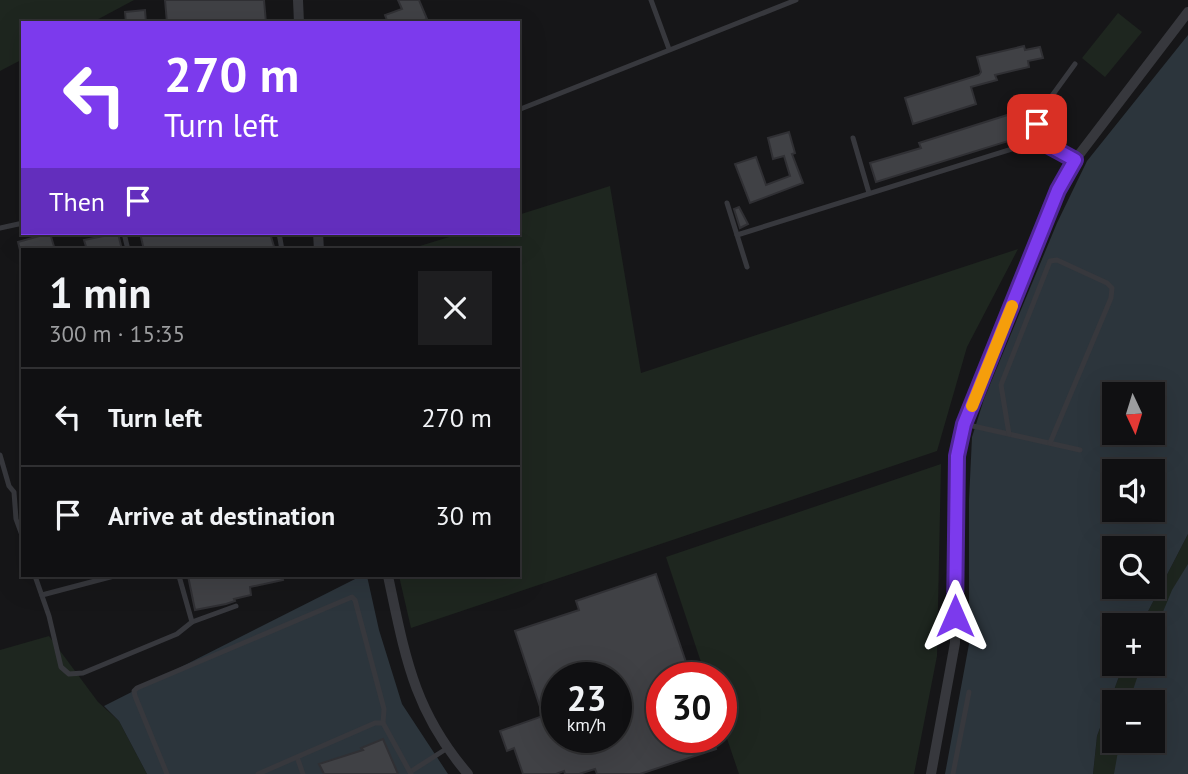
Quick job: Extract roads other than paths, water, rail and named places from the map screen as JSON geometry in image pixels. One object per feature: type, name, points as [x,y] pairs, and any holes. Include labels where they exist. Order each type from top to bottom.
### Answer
[{"type":"street","points":[[298,0],[299,21]]},
{"type":"street","points":[[931,774],[955,643],[957,456],[964,424],[1058,190],[1075,160],[1188,12]]},
{"type":"street","points":[[388,577],[409,672],[427,716],[446,749],[468,774]]},
{"type":"lane","points":[[651,0],[669,49]]},
{"type":"lane","points":[[520,109],[796,0]]},
{"type":"lane","points":[[1042,142],[1037,124],[1038,115],[1075,64]]},
{"type":"lane","points":[[853,138],[869,193]]},
{"type":"lane","points":[[737,235],[1025,144],[1042,142],[1075,160]]},
{"type":"lane","points":[[727,203],[747,267]]},
{"type":"lane","points":[[0,228],[21,223]]},
{"type":"lane","points":[[1009,434],[1002,385],[1050,261],[1057,260],[1107,283],[1112,288],[1111,298],[1050,443]]},
{"type":"lane","points":[[964,424],[1080,450]]},
{"type":"lane","points":[[0,456],[9,486],[14,492],[16,519],[21,533]]},
{"type":"lane","points":[[14,492],[21,489]]},
{"type":"lane","points":[[35,577],[61,667],[69,674],[83,673],[177,634],[192,622],[236,606]]},
{"type":"lane","points":[[42,594],[110,577]]},
{"type":"lane","points":[[179,577],[192,622]]},
{"type":"lane","points":[[167,774],[135,696],[134,691],[137,688],[352,597],[384,709],[383,723],[411,773],[446,749]]},
{"type":"lane","points":[[953,774],[969,692]]},
{"type":"lane","points":[[258,774],[375,723],[383,723]]},
{"type":"lane","points":[[297,757],[303,774]]}]
